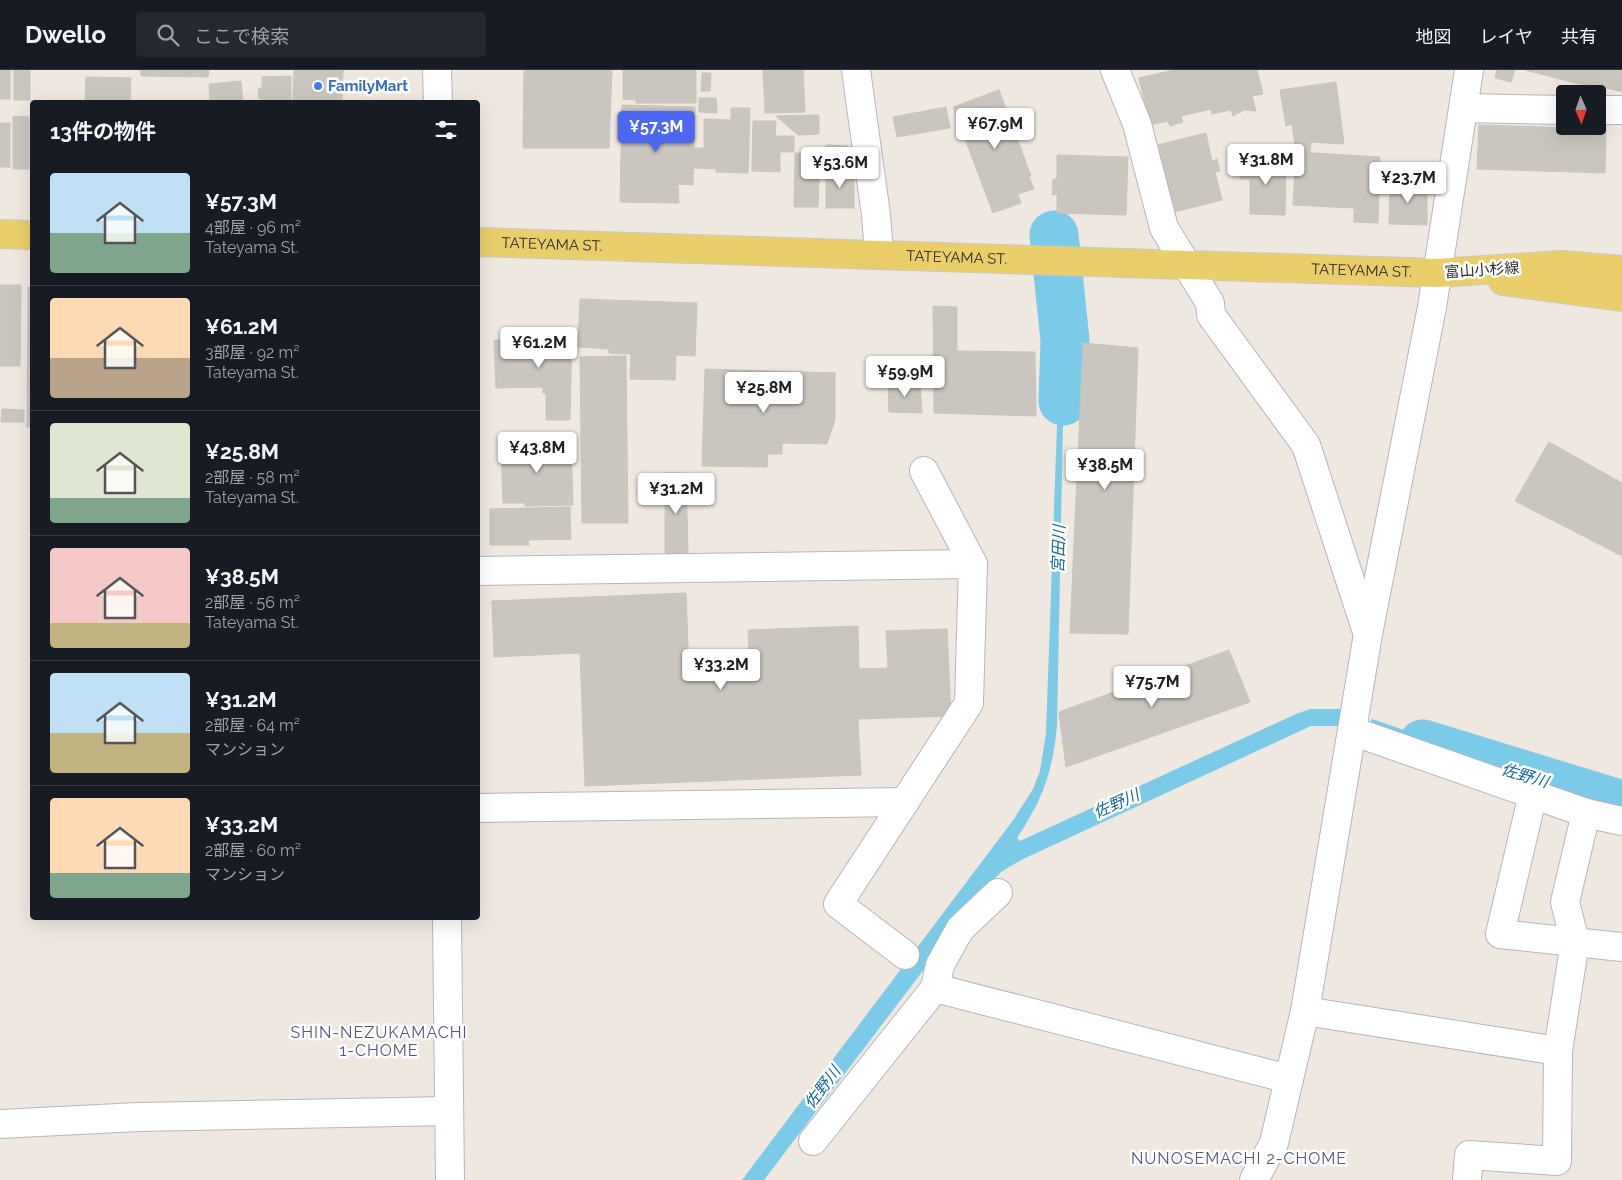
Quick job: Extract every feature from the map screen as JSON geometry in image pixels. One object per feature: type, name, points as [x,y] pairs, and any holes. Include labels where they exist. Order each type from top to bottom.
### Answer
[{"type":"main road","points":[[0,234],[30,234]]},
{"type":"main road","name":"TATEYAMA ST.","points":[[480,242],[1437,273]]},
{"type":"main road","name":"富山小杉線","points":[[1437,273],[1562,265],[1622,270]]},
{"type":"main road","name":"富山小杉線","points":[[1437,273],[1622,297]]},
{"type":"street","points":[[437,70],[438,100]]},
{"type":"street","points":[[856,70],[876,215],[879,254]]},
{"type":"street","points":[[1114,70],[1137,124],[1164,228],[1210,303],[1211,315],[1306,445],[1368,634]]},
{"type":"street","points":[[1254,1180],[1274,1143],[1305,1011],[1368,634],[1432,307],[1469,70]]},
{"type":"street","points":[[1464,108],[1556,110]]},
{"type":"street","points":[[1606,110],[1622,110]]},
{"type":"street","points":[[906,955],[838,904],[969,703],[973,564],[924,471]]},
{"type":"street","points":[[480,571],[973,564]]},
{"type":"street","points":[[1352,731],[1586,813],[1622,821]]},
{"type":"street","points":[[1533,794],[1500,934],[1622,947]]},
{"type":"street","points":[[480,808],[905,802]]},
{"type":"street","points":[[1467,1180],[1469,1155],[1557,1161],[1558,1051],[1575,942],[1565,902],[1586,813]]},
{"type":"street","points":[[813,1141],[935,988],[940,965],[960,929],[998,893]]},
{"type":"street","points":[[447,920],[450,1180]]},
{"type":"street","points":[[935,988],[1289,1080]]},
{"type":"street","points":[[1305,1011],[1558,1051]]},
{"type":"street","points":[[0,1124],[138,1117],[449,1111]]},
{"type":"water","points":[[1061,331],[1071,339],[1064,372],[1057,725],[1053,757],[1045,784],[1034,810],[1017,838],[1020,841],[1310,709],[1347,709],[1342,726],[1311,726],[1021,860],[1001,872],[988,885],[764,1180],[742,1180],[1014,819],[1033,789],[1040,771],[1046,733],[1060,341],[1054,339]]},
{"type":"water","points":[[1372,719],[1488,759],[1473,771],[1366,733]]},
{"type":"water","points":[[1500,764],[1598,793],[1585,808],[1502,780]]},
{"type":"building","points":[[0,70],[10,70],[10,99],[0,99]]},
{"type":"building","points":[[14,70],[30,70],[30,100],[14,100]]},
{"type":"building","points":[[141,70],[209,70],[208,77],[141,76]]},
{"type":"building","name":"FamilyMart","points":[[294,70],[343,70],[342,100],[293,100]]},
{"type":"building","points":[[524,70],[612,70],[609,148],[523,148]]},
{"type":"building","points":[[623,70],[696,70],[696,103],[636,103],[636,100],[623,99]]},
{"type":"building","points":[[763,70],[803,70],[805,112],[765,113]]},
{"type":"building","points":[[1174,70],[1257,70],[1263,94],[1252,96],[1256,111],[1244,110],[1233,116],[1231,110],[1212,114],[1211,109],[1181,116],[1183,122],[1170,126],[1168,121],[1150,125],[1139,78]]},
{"type":"building","points":[[1497,70],[1515,70],[1511,82],[1495,78]]},
{"type":"building","points":[[1525,70],[1622,70],[1622,92],[1606,88],[1606,85],[1583,85]]},
{"type":"building","points":[[702,73],[711,73],[710,91],[701,91]]},
{"type":"building","points":[[291,76],[291,100],[262,100],[258,98],[259,88],[262,88],[262,77]]},
{"type":"building","points":[[86,77],[131,78],[130,100],[85,100]]},
{"type":"building","points":[[241,81],[243,100],[210,100],[209,84]]},
{"type":"building","points":[[1336,82],[1344,144],[1311,142],[1310,153],[1296,152],[1292,124],[1286,126],[1280,90]]},
{"type":"building","points":[[999,90],[1031,176],[1029,177],[1034,189],[1018,194],[1021,203],[993,213],[953,107]]},
{"type":"building","points":[[699,98],[716,98],[717,113],[699,112]]},
{"type":"building","points":[[622,105],[695,107],[693,185],[678,184],[679,203],[620,202]]},
{"type":"building","points":[[946,107],[950,128],[897,137],[893,117]]},
{"type":"building","points":[[731,108],[750,108],[748,173],[716,172],[716,169],[694,168],[695,148],[704,148],[704,119],[731,120]]},
{"type":"building","points":[[819,115],[819,134],[798,135],[776,116]]},
{"type":"building","points":[[13,116],[29,117],[29,169],[13,169]]},
{"type":"building","points":[[753,121],[776,121],[775,136],[794,136],[794,152],[780,152],[780,172],[752,171]]},
{"type":"building","points":[[0,123],[10,123],[10,167],[0,167]]},
{"type":"building","points":[[1479,125],[1556,127],[1556,135],[1606,135],[1605,173],[1477,169]]},
{"type":"building","points":[[1206,133],[1212,161],[1217,159],[1220,171],[1215,172],[1222,200],[1174,212],[1158,145]]},
{"type":"building","points":[[826,145],[848,146],[847,168],[826,168]]},
{"type":"building","points":[[1296,152],[1380,157],[1378,223],[1354,222],[1354,208],[1293,205]]},
{"type":"building","points":[[795,153],[820,154],[818,207],[794,207]]},
{"type":"building","points":[[1057,155],[1128,157],[1126,215],[1057,213],[1057,194],[1052,195],[1053,179],[1057,179]]},
{"type":"building","points":[[1257,159],[1286,159],[1285,215],[1250,214],[1250,179],[1240,179],[1239,162],[1257,162]]},
{"type":"building","points":[[826,170],[854,171],[854,208],[826,208]]},
{"type":"building","points":[[1390,181],[1409,181],[1409,186],[1427,186],[1427,225],[1389,224]]},
{"type":"building","points":[[0,285],[21,285],[20,366],[0,366]]},
{"type":"building","points":[[28,287],[30,287],[30,427],[27,427]]},
{"type":"building","points":[[580,299],[697,303],[695,356],[676,355],[675,380],[630,379],[631,354],[609,353],[609,349],[578,347]]},
{"type":"building","points":[[933,306],[957,307],[957,351],[1035,352],[1036,416],[934,413]]},
{"type":"building","points":[[543,331],[572,332],[570,420],[546,420],[546,393],[543,393],[543,387],[496,388],[494,340],[543,340]]},
{"type":"building","points":[[1083,343],[1138,348],[1128,634],[1070,633]]},
{"type":"building","points":[[626,356],[628,523],[582,523],[580,357]]},
{"type":"building","points":[[705,369],[835,373],[835,420],[827,444],[782,443],[782,454],[768,454],[767,467],[702,466]]},
{"type":"building","points":[[888,384],[920,384],[922,413],[889,412]]},
{"type":"building","points":[[2,409],[24,410],[24,422],[1,422]]},
{"type":"building","points":[[1549,442],[1622,483],[1622,556],[1515,501]]},
{"type":"building","points":[[571,443],[573,505],[525,506],[525,503],[503,503],[501,444]]},
{"type":"building","points":[[665,473],[686,473],[688,555],[665,555]]},
{"type":"building","points":[[570,507],[571,539],[528,540],[529,545],[490,545],[490,509]]},
{"type":"building","points":[[686,593],[689,675],[750,673],[748,630],[858,626],[859,669],[888,668],[886,631],[947,629],[951,716],[858,719],[861,775],[585,786],[580,653],[494,657],[492,601]]},
{"type":"building","points":[[1229,650],[1250,702],[1066,767],[1059,712]]},
{"type":"waterway","name":"宮田川","points":[[1054,235],[1065,340],[1063,401]]},
{"type":"waterway","name":"佐野川","points":[[1423,744],[1622,805]]},
{"type":"place","name":"FamilyMart","points":[[318,86]]},
{"type":"district","name":"SHIN-NEZUKAMACHI 1-CHOME","points":[[379,1041]]},
{"type":"district","name":"NUNOSEMACHI 2-CHOME","points":[[1239,1158]]}]
